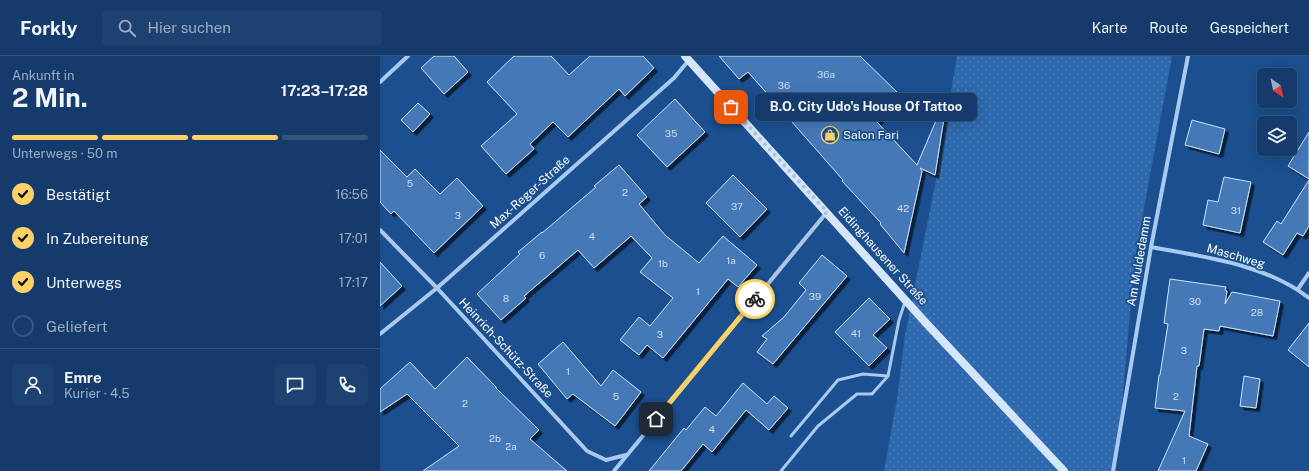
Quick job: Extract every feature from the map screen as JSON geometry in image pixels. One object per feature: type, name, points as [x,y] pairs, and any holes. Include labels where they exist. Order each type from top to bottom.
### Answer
[{"type":"main road","name":"Eidinghausener Straße","points":[[689,57],[926,323],[1064,471]]},
{"type":"street","points":[[380,82],[408,56]]},
{"type":"street","name":"Am Muldedamm","points":[[1113,471],[1151,247],[1188,56]]},
{"type":"street","name":"Max-Reger-Straße","points":[[380,334],[437,288],[674,78],[689,57]]},
{"type":"street","points":[[614,471],[827,212]]},
{"type":"street","name":"Heinrich-Schütz-Straße","points":[[380,230],[437,288],[587,451],[606,460],[626,455]]},
{"type":"street","name":"Maschweg","points":[[1151,247],[1220,260],[1258,271],[1298,290],[1309,298]]},
{"type":"street","points":[[1298,290],[1309,273]]},
{"type":"lane","points":[[781,471],[818,426],[857,394],[872,394],[888,376],[900,320],[906,300]]},
{"type":"lane","points":[[791,436],[838,380],[863,374],[888,376]]},
{"type":"shaded area","points":[[957,56],[1172,56],[1135,257],[1116,471],[884,471],[897,399],[905,335],[935,185]]},
{"type":"building","points":[[434,56],[454,56],[468,72],[444,94],[421,68]]},
{"type":"building","points":[[514,56],[551,56],[569,75],[590,56],[643,56],[654,68],[625,96],[619,89],[568,137],[553,122],[530,144],[534,149],[506,174],[481,146],[517,114],[487,82]]},
{"type":"building","points":[[719,56],[860,56],[902,97],[877,122],[917,165],[938,116],[944,118],[935,175],[920,168],[922,171],[904,253],[880,224],[881,223],[842,181],[843,180],[748,72],[739,79]]},
{"type":"building","points":[[675,99],[705,132],[667,167],[637,135]]},
{"type":"building","points":[[418,103],[430,114],[413,132],[401,120]]},
{"type":"building","points":[[1192,120],[1225,129],[1219,154],[1185,145]]},
{"type":"building","points":[[1309,132],[1309,179],[1288,166],[1294,156],[1297,156],[1297,151]]},
{"type":"building","points":[[380,150],[407,177],[415,169],[440,194],[457,178],[483,206],[434,253],[394,211],[391,214],[380,202]]},
{"type":"building","points":[[619,165],[647,197],[639,204],[665,235],[699,263],[723,236],[757,265],[738,287],[728,279],[663,358],[647,345],[639,355],[620,340],[639,317],[650,326],[673,298],[640,272],[652,258],[631,236],[594,268],[578,250],[524,296],[526,298],[501,320],[477,294],[520,254],[518,252],[596,187],[594,186]]},
{"type":"building","points":[[733,175],[767,209],[740,237],[706,203]]},
{"type":"building","points":[[1224,177],[1251,182],[1240,233],[1203,225],[1208,200],[1218,202]]},
{"type":"building","points":[[1309,180],[1309,226],[1303,236],[1297,233],[1283,255],[1263,242],[1277,221],[1281,224]]},
{"type":"building","points":[[822,255],[847,276],[773,364],[757,352],[767,339],[762,336],[784,317],[806,290],[799,283]]},
{"type":"building","points":[[380,262],[402,286],[380,306]]},
{"type":"building","points":[[1170,279],[1226,287],[1225,290],[1227,291],[1225,304],[1232,292],[1280,301],[1273,336],[1220,326],[1219,331],[1204,329],[1199,366],[1197,366],[1189,436],[1208,444],[1196,471],[1158,471],[1185,411],[1155,408],[1168,324],[1164,323]]},
{"type":"building","points":[[869,298],[890,319],[873,335],[887,348],[869,366],[835,332]]},
{"type":"building","points":[[1309,323],[1309,367],[1288,350]]},
{"type":"building","points":[[563,342],[601,386],[613,370],[641,392],[615,426],[573,394],[567,399],[538,364]]},
{"type":"building","points":[[467,357],[539,430],[530,439],[567,471],[423,471],[459,446],[407,394],[380,412],[380,389],[410,362],[435,389]]},
{"type":"building","points":[[1244,376],[1260,379],[1256,408],[1240,406]]},
{"type":"building","points":[[743,383],[767,404],[774,396],[788,408],[769,430],[746,410],[712,452],[703,444],[681,471],[649,471],[684,428],[686,430],[705,407],[716,416]]},
{"type":"way so far","points":[[731,107],[827,212],[755,299]]},
{"type":"place","name":"B.O. City Udo's House Of Tattoo","points":[[731,107]]},
{"type":"place","name":"Salon Fari","points":[[830,135]]},
{"type":"route","points":[[656,419],[755,299]]}]
